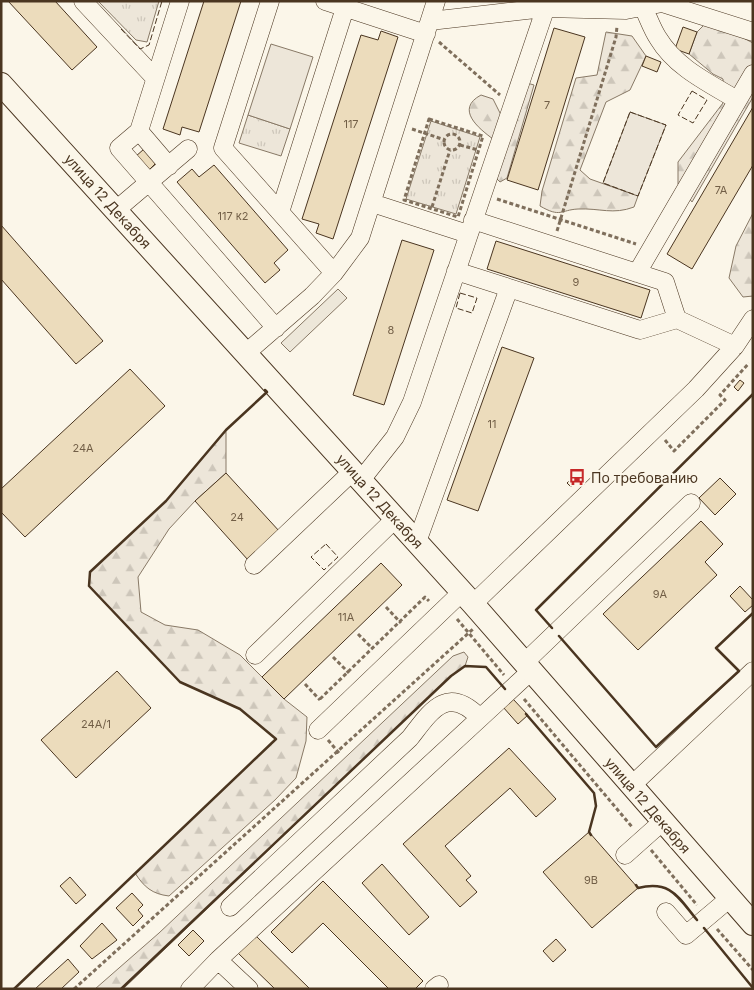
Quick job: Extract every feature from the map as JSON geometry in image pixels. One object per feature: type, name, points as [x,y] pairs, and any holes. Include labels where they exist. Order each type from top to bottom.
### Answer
[{"type":"main road","name":"улица 12 Декабря","points":[[1,84],[417,542],[463,611],[527,667],[753,924]]},
{"type":"street","points":[[83,1],[155,78]]},
{"type":"street","points":[[180,1],[138,131],[119,148],[276,328]]},
{"type":"street","points":[[270,1],[224,148],[334,273]]},
{"type":"street","points":[[325,1],[345,8],[428,27],[546,3],[616,10],[662,3],[753,32]]},
{"type":"street","points":[[246,352],[276,328],[334,273],[360,238],[436,1]]},
{"type":"street","points":[[254,565],[357,475],[395,437],[412,402],[482,194],[487,153],[512,106],[546,3]]},
{"type":"street","points":[[643,6],[658,38],[670,55],[695,75],[737,100]]},
{"type":"street","points":[[280,212],[345,8]]},
{"type":"street","points":[[636,273],[753,74]]},
{"type":"street","points":[[138,131],[169,166]]},
{"type":"street","points":[[116,210],[188,149]]},
{"type":"street","points":[[372,203],[552,245],[665,282],[677,319]]},
{"type":"street","points":[[456,271],[640,330],[677,319],[735,346]]},
{"type":"street","points":[[417,542],[509,288]]},
{"type":"street","points":[[318,730],[415,637],[463,611],[696,389],[735,346],[753,319]]},
{"type":"street","points":[[190,989],[218,960],[514,687],[527,667],[691,503]]},
{"type":"street","points":[[255,654],[395,520]]},
{"type":"street","points":[[631,786],[753,671]]},
{"type":"street","points":[[230,907],[410,738],[425,717],[436,708],[447,702],[458,702],[469,707],[480,718]]},
{"type":"street","points":[[625,855],[662,822]]},
{"type":"street","points":[[666,912],[686,935],[730,898]]},
{"type":"street","points":[[218,960],[249,989]]},
{"type":"path","points":[[552,245],[616,38],[616,10]]},
{"type":"path","points":[[428,27],[438,42],[512,106]]},
{"type":"path","points":[[429,119],[457,127],[483,136],[487,153],[458,217],[404,200],[429,119]]},
{"type":"path","points":[[397,125],[445,140]]},
{"type":"path","points":[[455,135],[457,127]]},
{"type":"path","points":[[455,135],[458,137],[460,145]]},
{"type":"path","points":[[445,140],[447,136],[455,135]]},
{"type":"path","points":[[445,140],[445,144],[450,150]]},
{"type":"path","points":[[460,145],[487,153]]},
{"type":"path","points":[[450,150],[458,148],[460,145]]},
{"type":"path","points":[[432,209],[450,150]]},
{"type":"path","points":[[482,194],[651,248]]},
{"type":"path","points":[[664,439],[674,451],[725,400],[720,395],[749,363]]},
{"type":"path","points":[[320,699],[425,597],[463,611],[514,687],[753,970]]},
{"type":"path","points":[[386,607],[415,637]]},
{"type":"path","points":[[74,989],[463,611]]},
{"type":"path","points":[[358,634],[387,664]]},
{"type":"path","points":[[334,657],[362,687]]},
{"type":"path","points":[[305,684],[334,714]]},
{"type":"green space","points":[[98,1],[159,1],[147,42],[136,40]]},
{"type":"green space","points":[[704,25],[726,29],[753,43],[753,97],[692,202],[678,184],[678,162],[723,103],[723,79],[713,74],[689,54],[697,32]]},
{"type":"green space","points":[[606,32],[632,36],[646,56],[630,90],[606,102],[580,170],[590,179],[638,196],[634,207],[619,211],[578,209],[552,212],[540,206],[542,191],[576,78],[597,75]]},
{"type":"green space","points":[[271,44],[313,57],[290,129],[248,115]]},
{"type":"green space","points":[[527,83],[534,85],[507,178],[500,182],[495,177],[493,139],[476,124],[469,112],[470,106],[473,100],[481,95],[493,99],[502,117]]},
{"type":"green space","points":[[630,112],[666,125],[638,196],[603,183]]},
{"type":"green space","points":[[248,115],[290,129],[281,156],[239,143]]},
{"type":"green space","points":[[431,121],[480,137],[456,214],[406,199]]},
{"type":"green space","points":[[753,213],[753,296],[743,297],[729,278],[736,246]]},
{"type":"green space","points":[[226,430],[226,473],[195,501],[169,529],[138,577],[141,612],[165,625],[198,630],[240,655],[284,699],[307,717],[306,741],[296,778],[275,800],[169,896],[158,894],[149,889],[135,873],[276,739],[240,709],[180,682],[89,586],[90,572],[166,501]]},
{"type":"green space","points":[[464,652],[468,657],[465,666],[451,676],[123,989],[95,989],[159,933],[453,656]]},
{"type":"shaded area","points":[[338,289],[347,298],[290,352],[281,343]]},
{"type":"building","points":[[8,1],[55,1],[97,47],[72,70]]},
{"type":"building","points":[[204,1],[241,1],[199,132],[182,127],[180,135],[163,129]]},
{"type":"building","points":[[683,27],[697,32],[689,54],[675,49]]},
{"type":"building","points":[[554,28],[585,37],[538,190],[507,180]]},
{"type":"building","points":[[381,31],[398,37],[333,239],[316,233],[319,224],[302,219],[361,35],[378,40]]},
{"type":"building","points":[[646,56],[661,62],[657,72],[642,66]]},
{"type":"building","points":[[753,107],[753,165],[692,269],[667,254]]},
{"type":"building","points":[[144,149],[156,163],[148,171],[135,157]]},
{"type":"building","points":[[214,165],[288,250],[274,263],[280,270],[265,283],[177,182],[192,169],[199,177]]},
{"type":"building","points":[[1,225],[103,341],[76,364],[1,279]]},
{"type":"building","points":[[402,240],[434,250],[384,405],[353,395]]},
{"type":"building","points":[[496,241],[650,290],[641,318],[487,269]]},
{"type":"building","points":[[502,347],[534,358],[478,511],[447,500]]},
{"type":"building","points":[[130,369],[165,406],[25,537],[1,512],[1,489]]},
{"type":"building","points":[[740,380],[744,383],[738,391],[734,387]]},
{"type":"building","points":[[226,473],[280,532],[248,560],[195,501]]},
{"type":"building","points":[[574,476],[578,480],[571,487],[567,483]]},
{"type":"building","points":[[720,478],[736,494],[715,515],[699,498]]},
{"type":"building","points":[[701,521],[723,544],[705,562],[717,575],[638,650],[603,614]]},
{"type":"building","points":[[381,563],[402,585],[284,699],[262,677]]},
{"type":"building","points":[[740,586],[753,600],[753,605],[745,612],[730,596]]},
{"type":"building","points":[[117,671],[151,708],[76,778],[41,740]]},
{"type":"building","points":[[513,699],[528,715],[518,724],[503,707]]},
{"type":"building","points":[[509,748],[556,799],[536,817],[510,788],[445,846],[471,876],[466,880],[477,892],[460,907],[403,844]]},
{"type":"building","points":[[589,832],[638,888],[592,928],[543,872]]},
{"type":"building","points":[[382,864],[429,917],[409,935],[362,883]]},
{"type":"building","points":[[70,877],[86,895],[76,904],[60,886]]},
{"type":"building","points":[[323,881],[423,981],[415,989],[389,989],[323,923],[292,953],[271,932]]},
{"type":"building","points":[[132,893],[143,905],[138,910],[143,916],[133,926],[116,908]]},
{"type":"building","points":[[102,923],[117,940],[92,959],[80,946]]},
{"type":"building","points":[[193,930],[204,941],[189,956],[178,945]]},
{"type":"building","points":[[255,935],[310,989],[275,989],[238,953]]},
{"type":"building","points":[[556,939],[566,950],[553,962],[543,951]]},
{"type":"building","points":[[68,959],[79,972],[61,989],[35,989]]},
{"type":"fence","points":[[121,29],[140,49],[149,45],[162,1]]},
{"type":"fence","points":[[692,91],[707,100],[693,123],[678,115],[692,91]]},
{"type":"fence","points":[[630,112],[666,125],[638,196],[603,183],[630,112]]},
{"type":"fence","points":[[460,293],[477,298],[472,313],[456,308],[460,293]]},
{"type":"fence","points":[[326,544],[338,557],[324,570],[311,557],[326,544]]},
{"type":"wall","points":[[14,989],[276,739],[240,709],[180,682],[89,586],[90,572],[166,501],[226,430],[267,392],[265,390]]},
{"type":"wall","points":[[552,628],[536,610],[753,394]]},
{"type":"wall","points":[[559,636],[656,747],[739,671],[716,648],[753,613]]},
{"type":"wall","points":[[121,989],[451,676],[465,666],[486,667],[505,689]]},
{"type":"wall","points":[[526,714],[594,793],[596,806],[589,832],[591,835]]},
{"type":"wall","points":[[636,885],[638,888],[658,886],[673,892],[697,920]]},
{"type":"wall","points":[[704,928],[753,988]]},
{"type":"place","name":"По требованию","points":[[577,477]]}]
